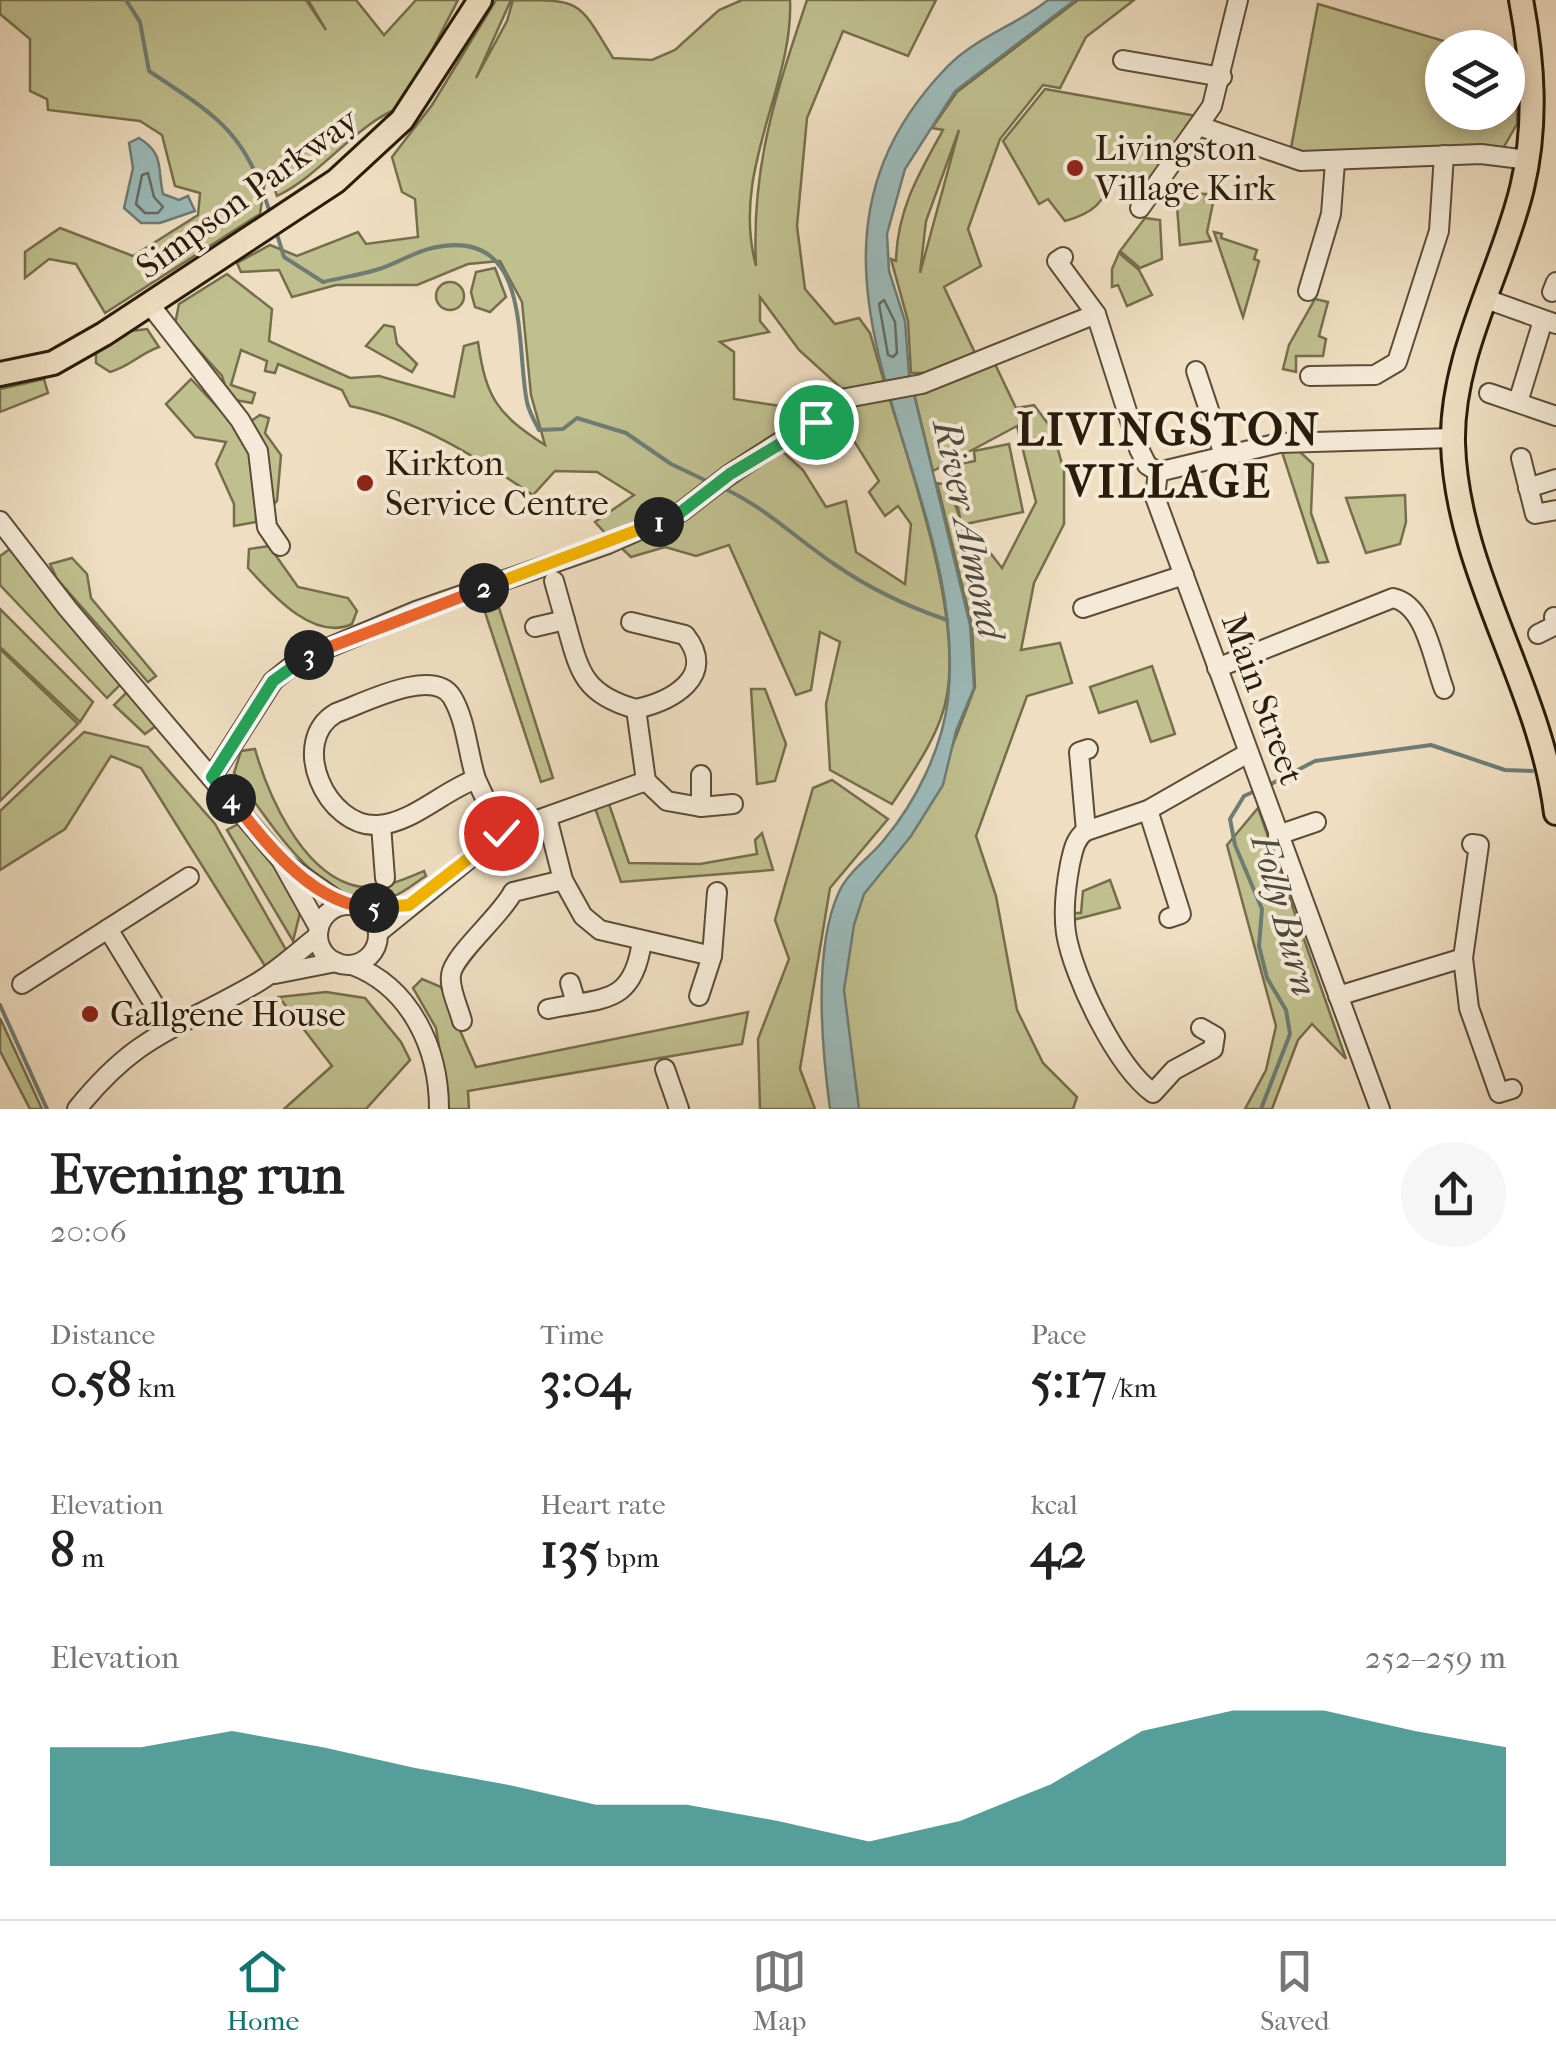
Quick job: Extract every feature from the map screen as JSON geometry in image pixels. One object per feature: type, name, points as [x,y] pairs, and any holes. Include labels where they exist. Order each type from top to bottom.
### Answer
[{"type":"main road","name":"Simpson Parkway","points":[[0,374],[53,363],[151,306],[372,152],[402,120],[480,0]]},
{"type":"main road","points":[[1521,0],[1532,87],[1528,160],[1469,350],[1453,438],[1466,534],[1541,736],[1556,813]]},
{"type":"street","points":[[1140,208],[1202,127],[1222,78],[1238,0]]},
{"type":"street","points":[[1124,60],[1222,78]]},
{"type":"street","points":[[1202,127],[1300,160],[1335,162],[1444,155],[1528,160]]},
{"type":"street","points":[[1321,370],[1375,375],[1397,362],[1438,231],[1444,155]]},
{"type":"street","points":[[1308,291],[1331,214],[1335,162]]},
{"type":"street","points":[[1319,256],[1340,262]]},
{"type":"street","name":"Main Street","points":[[1063,258],[1057,262],[1096,314],[1139,450],[1147,466],[1158,472],[1155,497],[1380,1109]]},
{"type":"street","points":[[1486,299],[1548,326],[1518,402]]},
{"type":"street","points":[[151,306],[240,420],[258,451],[266,527],[280,546]]},
{"type":"street","points":[[840,399],[882,388],[922,384],[1096,314]]},
{"type":"street","points":[[1196,371],[1224,454]]},
{"type":"street","points":[[1489,393],[1556,416]]},
{"type":"street","points":[[212,777],[273,681],[299,660],[416,611],[608,544],[681,512],[730,474],[820,416]]},
{"type":"street","points":[[1158,472],[1224,454],[1292,442],[1453,438]]},
{"type":"street","points":[[1521,458],[1535,514],[1556,510]]},
{"type":"street","points":[[1528,488],[1556,479]]},
{"type":"street","points":[[0,521],[68,609],[281,860],[318,932],[322,950],[385,981],[400,995]]},
{"type":"street","points":[[1083,607],[1184,574]]},
{"type":"street","points":[[554,581],[586,682],[608,700],[636,709],[683,692],[695,673],[696,659],[684,635],[664,626],[631,622]]},
{"type":"street","points":[[1217,668],[1393,598],[1406,601],[1416,614],[1444,689]]},
{"type":"street","points":[[1538,634],[1556,625],[1554,618]]},
{"type":"street","points":[[535,627],[565,620]]},
{"type":"street","points":[[476,780],[381,825],[350,819],[334,805],[318,774],[314,738],[325,720],[336,713],[414,685],[438,686],[452,697],[458,710],[476,780],[501,833]]},
{"type":"street","points":[[636,709],[646,781],[667,801],[701,807],[734,804]]},
{"type":"street","points":[[1088,749],[1079,752],[1086,830],[1074,849],[1068,872],[1068,944],[1104,1026],[1128,1066],[1156,1097],[1174,1070],[1213,1049],[1215,1036],[1201,1028]]},
{"type":"street","points":[[1086,830],[1148,810],[1248,752]]},
{"type":"street","points":[[700,775],[701,807]]},
{"type":"street","points":[[270,975],[368,958],[378,938],[409,905],[501,833],[646,781]]},
{"type":"street","points":[[1148,810],[1181,914],[1169,918]]},
{"type":"street","points":[[548,817],[563,880],[577,907],[600,930],[712,956]]},
{"type":"street","points":[[1278,835],[1316,822]]},
{"type":"street","points":[[381,825],[385,878]]},
{"type":"street","points":[[1481,845],[1463,958],[1468,1008],[1505,1095]]},
{"type":"street","points":[[281,860],[373,917],[400,995],[429,1047],[439,1109]]},
{"type":"street","points":[[22,984],[190,877]]},
{"type":"street","points":[[462,1021],[463,993],[451,970],[503,911],[513,892],[563,880]]},
{"type":"street","points":[[700,996],[712,956],[716,892]]},
{"type":"street","points":[[77,1109],[118,1062],[168,1026],[270,975],[318,932],[327,913],[353,906],[409,905]]},
{"type":"street","points":[[108,929],[168,1026]]},
{"type":"street","points":[[548,1009],[627,988],[642,941]]},
{"type":"street","points":[[1338,996],[1463,958]]},
{"type":"street","points":[[570,983],[576,1004]]},
{"type":"street","points":[[665,1069],[682,1099]]},
{"type":"shaded area","points":[[0,0],[306,0],[326,30],[308,0],[356,0],[384,35],[416,0],[458,0],[403,106],[370,124],[310,175],[277,196],[267,168],[260,214],[105,313],[76,264],[49,259],[25,278],[25,252],[60,228],[133,256],[198,215],[200,193],[175,186],[162,135],[140,121],[48,110],[47,99],[30,91],[30,39],[0,14]]},
{"type":"shaded area","points":[[496,0],[511,0],[476,78],[507,21],[513,0],[553,1],[576,7],[613,58],[652,60],[675,50],[719,10],[742,0],[790,0],[783,64],[756,162],[751,196],[750,230],[756,266],[757,195],[768,130],[807,0],[936,0],[908,56],[843,31],[807,118],[797,226],[805,289],[835,324],[859,318],[870,333],[885,385],[842,389],[799,350],[760,297],[760,321],[769,332],[720,342],[734,352],[734,399],[780,406],[790,425],[669,512],[606,534],[595,522],[634,495],[597,472],[555,471],[533,495],[445,441],[399,420],[350,406],[342,390],[278,364],[275,373],[265,371],[267,361],[241,350],[231,385],[255,393],[252,403],[229,399],[222,376],[175,324],[179,304],[227,274],[272,309],[269,341],[350,378],[379,376],[454,397],[464,346],[478,342],[485,377],[497,403],[515,424],[545,445],[531,395],[522,302],[500,261],[468,264],[417,285],[336,285],[292,297],[279,270],[241,272],[237,263],[270,245],[297,256],[358,232],[366,244],[418,237],[415,199],[402,192],[392,157],[432,105]]},
{"type":"shaded area","points":[[1078,0],[1134,0],[1086,37],[1060,88],[1043,85],[1000,139],[968,229],[981,266],[944,287],[975,353],[933,373],[911,373],[908,321],[891,259],[896,261],[900,225],[911,192],[943,130],[932,128],[957,92]],"holes":[[[959,130],[920,273],[926,221]]]},
{"type":"shaded area","points":[[1318,4],[1425,35],[1425,130],[1514,130],[1502,150],[1311,154],[1291,148]]},
{"type":"shaded area","points":[[1045,89],[1196,116],[1140,192],[1110,174],[1102,199],[1083,215],[1065,221],[1048,199],[1039,204],[1003,141]]},
{"type":"shaded area","points":[[1176,193],[1206,194],[1205,201],[1213,203],[1207,232],[1211,241],[1180,245]]},
{"type":"shaded area","points":[[1145,218],[1160,220],[1162,259],[1140,268],[1120,251]]},
{"type":"shaded area","points":[[1214,232],[1257,250],[1254,259],[1259,261],[1243,317]]},
{"type":"shaded area","points":[[1119,253],[1139,270],[1152,295],[1127,306],[1118,285],[1112,287],[1112,269]]},
{"type":"shaded area","points":[[495,268],[506,297],[490,312],[475,307],[471,292],[476,272]]},
{"type":"shaded area","points":[[450,282],[460,286],[464,296],[460,306],[450,310],[440,306],[436,296],[440,286]]},
{"type":"shaded area","points":[[1315,299],[1328,302],[1319,336],[1326,339],[1323,356],[1296,356],[1296,372],[1283,369],[1289,345]]},
{"type":"shaded area","points":[[384,325],[394,327],[397,344],[417,364],[412,372],[366,346]]},
{"type":"shaded area","points":[[147,329],[159,347],[110,372],[96,363],[96,349],[123,332]]},
{"type":"shaded area","points":[[994,362],[1016,408],[1034,405],[1052,429],[1064,471],[1064,524],[1034,583],[1021,650],[1060,643],[1072,683],[1027,696],[976,836],[996,896],[1017,1010],[1043,1063],[1077,1097],[1073,1109],[852,1109],[839,998],[848,923],[899,828],[945,765],[975,687],[972,626],[937,483],[948,485],[960,518],[950,466],[975,461],[974,451],[1009,444],[1023,512],[961,525],[966,542],[988,550],[1002,568],[1036,502],[1017,426],[933,471],[914,393]]},
{"type":"shaded area","points":[[44,379],[48,393],[0,412],[0,389]]},
{"type":"shaded area","points":[[191,379],[244,442],[254,474],[256,522],[234,526],[234,504],[216,464],[226,442],[195,437],[166,404]]},
{"type":"shaded area","points":[[888,394],[932,544],[950,662],[939,724],[892,804],[830,770],[826,704],[840,642],[820,632],[811,690],[796,695],[729,545],[696,556],[665,547],[631,557],[617,544],[694,512],[782,451],[803,470],[826,507],[846,501],[856,552],[905,584],[911,524],[898,506],[885,516],[869,492],[879,481],[836,412],[843,401]]},
{"type":"shaded area","points":[[260,415],[269,418],[265,433],[281,455],[277,501],[272,506],[248,423]]},
{"type":"shaded area","points":[[1299,451],[1313,464],[1311,513],[1328,562],[1318,563],[1282,452]]},
{"type":"shaded area","points":[[1405,495],[1406,522],[1400,544],[1366,553],[1346,498]]},
{"type":"shaded area","points":[[269,546],[298,587],[348,598],[357,611],[352,624],[323,626],[308,621],[281,601],[248,568],[249,549]]},
{"type":"shaded area","points":[[10,549],[121,684],[107,698],[0,585],[0,556]]},
{"type":"shaded area","points":[[72,558],[87,574],[91,598],[156,676],[148,682],[57,579],[50,564]]},
{"type":"shaded area","points":[[494,592],[553,778],[541,782],[480,597]]},
{"type":"shaded area","points":[[0,609],[93,702],[80,722],[0,647]]},
{"type":"shaded area","points":[[0,649],[78,724],[0,801]]},
{"type":"shaded area","points":[[1152,666],[1175,734],[1151,742],[1137,701],[1099,713],[1090,687]]},
{"type":"shaded area","points":[[751,689],[765,689],[786,744],[775,781],[757,784]]},
{"type":"shaded area","points":[[127,692],[157,725],[145,734],[114,705]]},
{"type":"shaded area","points":[[84,732],[148,747],[215,824],[286,950],[265,966],[141,768],[111,756],[65,829],[0,870],[0,811]]},
{"type":"shaded area","points":[[255,749],[288,827],[315,862],[331,875],[349,884],[368,887],[388,885],[424,871],[426,876],[392,897],[368,900],[344,893],[321,879],[281,837],[234,773],[241,751]]},
{"type":"shaded area","points":[[832,780],[888,819],[830,888],[800,1069],[815,1109],[760,1109],[758,1039],[789,959],[775,920],[813,788]]},
{"type":"shaded area","points":[[609,804],[629,863],[700,864],[757,854],[755,840],[762,833],[773,870],[621,882],[595,808]]},
{"type":"shaded area","points":[[1258,808],[1346,1059],[1312,1024],[1298,1040],[1272,1109],[1245,1109],[1266,1070],[1276,1026],[1227,845]]},
{"type":"shaded area","points":[[242,822],[277,867],[301,909],[293,941],[227,830]]},
{"type":"shaded area","points":[[1110,880],[1120,908],[1073,920],[1074,913],[1081,913],[1083,891]]},
{"type":"shaded area","points":[[422,979],[441,987],[476,1067],[748,1012],[742,1044],[468,1091],[469,1109],[449,1109],[436,1028],[413,988]]},
{"type":"shaded area","points":[[326,992],[365,998],[401,1042],[410,1060],[366,1109],[284,1109],[332,1066],[279,997]]},
{"type":"shaded area","points":[[0,1018],[42,1109],[30,1109],[0,1051]]},
{"type":"water","points":[[1048,0],[1075,0],[955,91],[905,169],[887,234],[889,271],[905,321],[909,374],[970,625],[974,688],[956,731],[943,785],[911,836],[864,894],[854,925],[844,990],[859,1109],[830,1109],[822,999],[831,915],[843,885],[883,841],[916,792],[940,737],[948,699],[947,616],[931,535],[884,376],[868,297],[868,220],[892,143],[947,67],[971,47]]},
{"type":"water","points":[[139,138],[156,156],[163,194],[179,200],[188,196],[195,211],[160,223],[141,223],[124,208],[133,168],[129,143]]},
{"type":"waterway","points":[[126,0],[140,22],[149,71],[226,128],[250,163],[270,213]]},
{"type":"waterway","points":[[276,231],[284,257],[323,282],[375,270],[432,248],[465,246],[488,254],[503,271],[513,294],[527,402],[539,430],[563,429],[577,418],[626,433],[671,464],[711,483]]},
{"type":"waterway","name":"River Almond","points":[[725,489],[861,581],[947,620]]},
{"type":"waterway","name":"Folly Burn","points":[[1269,785],[1315,761],[1431,745],[1505,770],[1532,771]]},
{"type":"waterway","name":"Folly Burn","points":[[1255,791],[1244,796],[1230,819],[1235,845],[1262,909],[1259,946],[1267,978],[1286,1010],[1290,1034],[1261,1109]]},
{"type":"waterway","points":[[0,1005],[47,1109]]},
{"type":"place","name":"Livingston Village Kirk","points":[[1075,168]]},
{"type":"place","name":"Kirkton Service Centre","points":[[365,483]]},
{"type":"place","name":"Gallgene House","points":[[90,1014]]},
{"type":"district","name":"LIVINGSTON VILLAGE","points":[[1169,455]]},
{"type":"route","points":[[501,833],[409,905],[384,909],[344,905],[281,860],[212,777],[273,681],[299,660],[416,611],[608,544],[681,512],[730,474],[816,422]]}]
